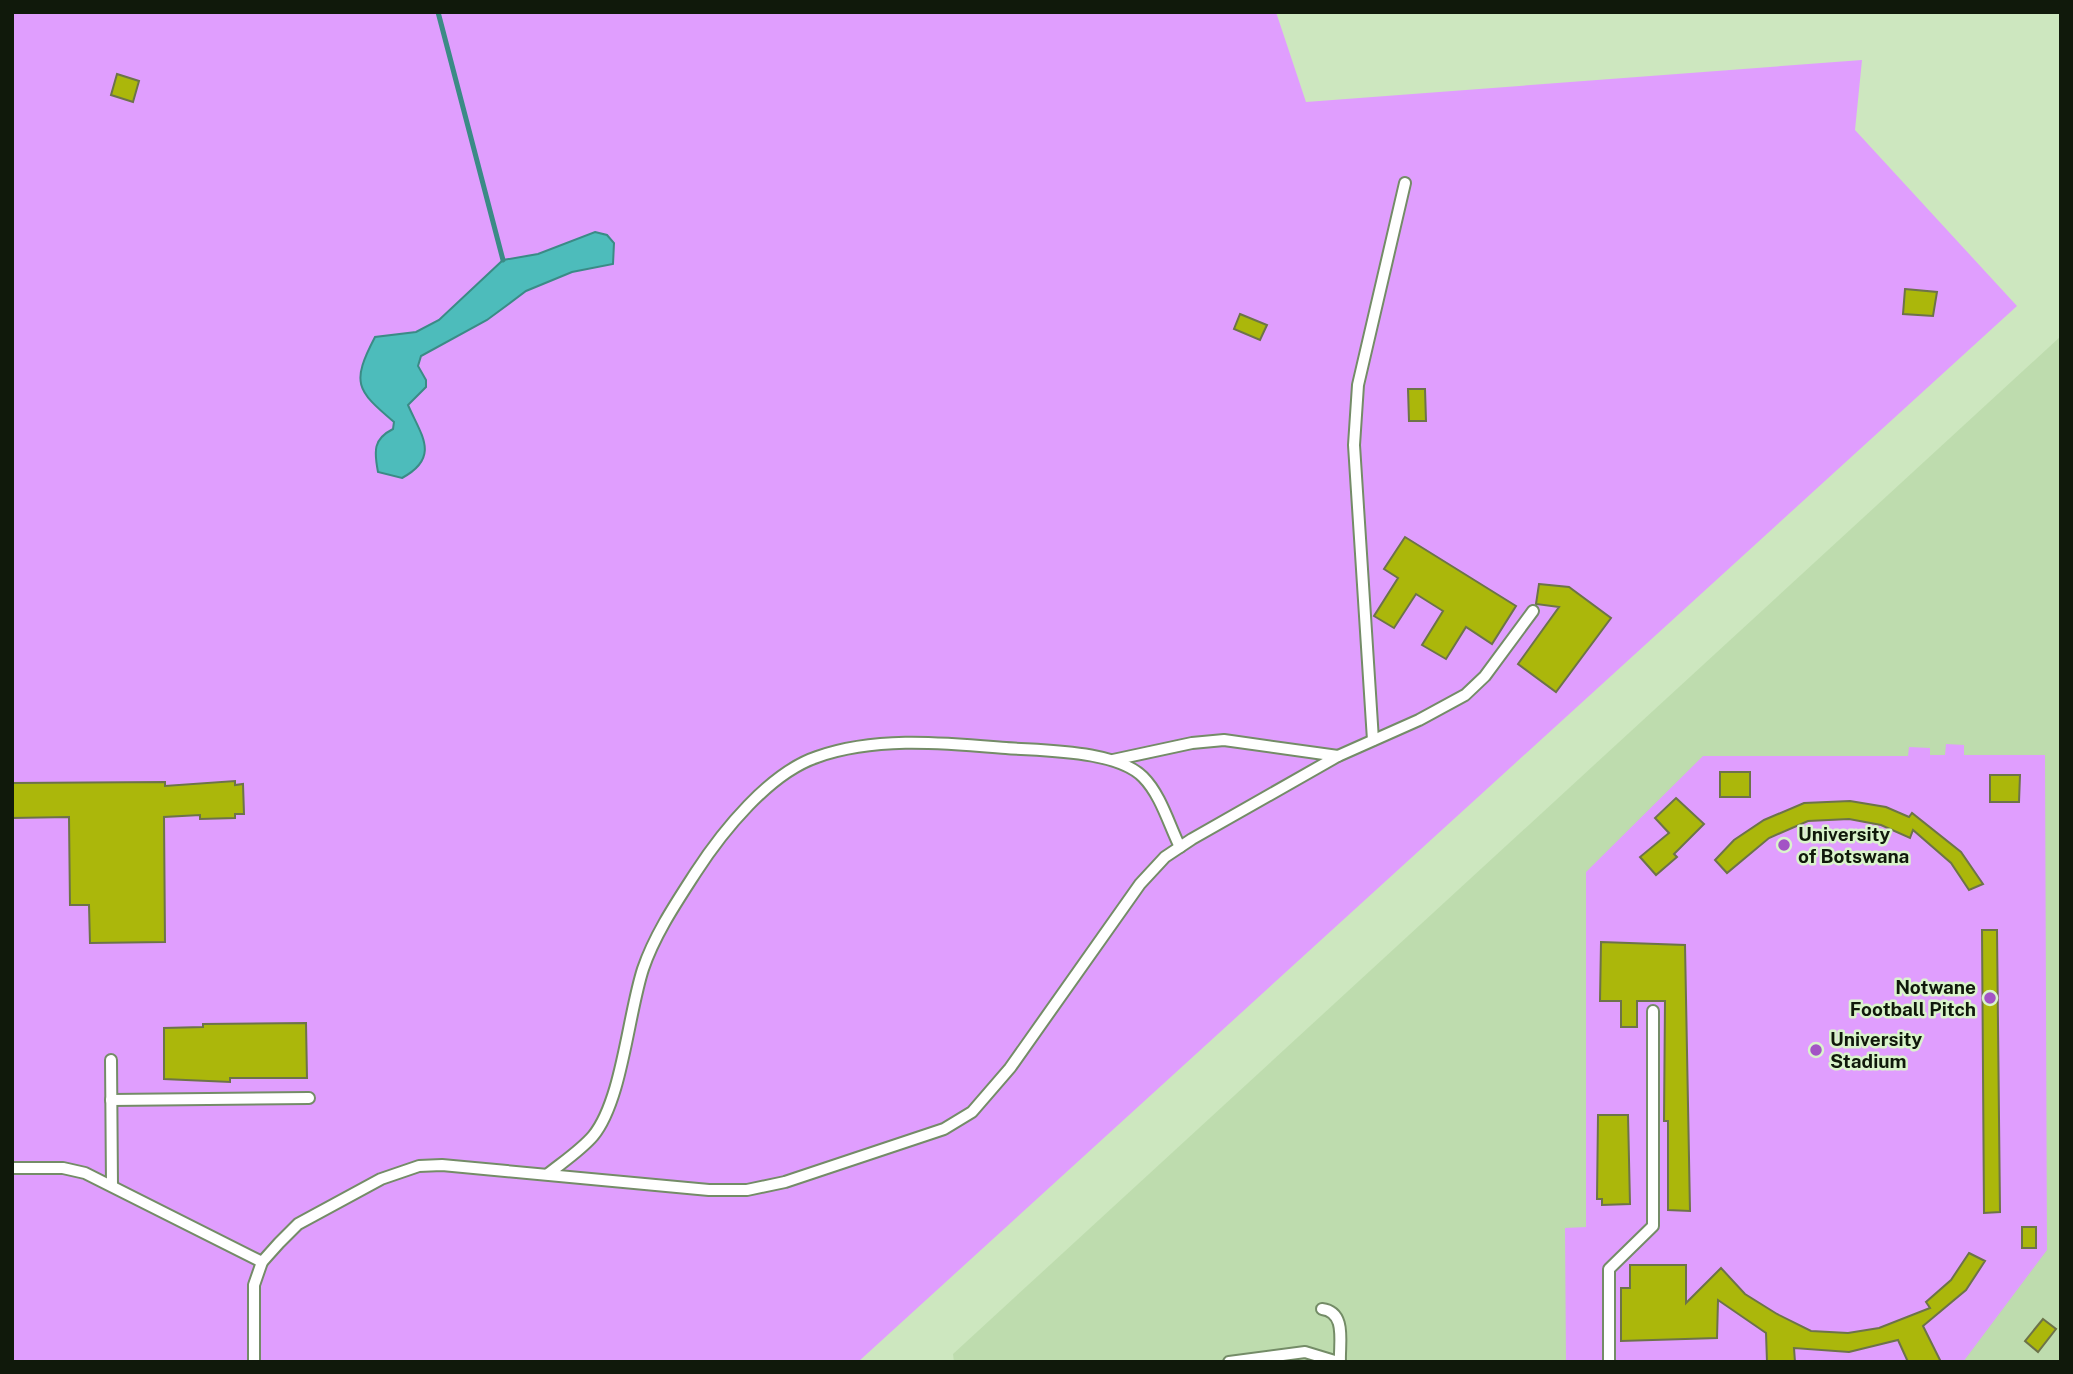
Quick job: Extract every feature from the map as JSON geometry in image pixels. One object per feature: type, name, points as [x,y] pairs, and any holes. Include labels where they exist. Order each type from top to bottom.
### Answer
[{"type":"lane","points":[[1373,740],[1354,445],[1357,385],[1405,183]]},
{"type":"lane","points":[[254,1362],[254,1285],[262,1262],[298,1224],[402,1170],[442,1165],[709,1190],[747,1190],[785,1182],[944,1129],[972,1112],[1010,1068],[1140,884],[1165,857],[1338,756],[1465,695],[1485,676],[1533,611]]},
{"type":"lane","points":[[1111,761],[1192,743],[1224,740],[1338,756]]},
{"type":"lane","points":[[548,1174],[593,1136],[608,1110],[643,969],[660,928],[721,833],[772,784],[814,757],[863,745],[949,743],[1069,754],[1111,761],[1134,769],[1145,779],[1180,847]]},
{"type":"lane","points":[[1609,1362],[1609,1269],[1653,1226],[1653,1011]]},
{"type":"lane","points":[[111,1060],[112,1186]]},
{"type":"lane","points":[[111,1100],[309,1098]]},
{"type":"lane","points":[[12,1168],[63,1168],[85,1172],[262,1262]]},
{"type":"lane","points":[[1229,1362],[1305,1352],[1339,1362],[1339,1320],[1333,1312],[1322,1309]]},
{"type":"shaded area","points":[[12,12],[1276,12],[1306,102],[1862,60],[1855,130],[2017,306],[858,1362],[12,1362]]},
{"type":"shaded area","name":"University of Botswana","points":[[2061,336],[2061,1362],[954,1362],[953,1354]]},
{"type":"shaded area","name":"University Stadium","points":[[1946,744],[1964,745],[1964,755],[2045,755],[2047,1250],[1963,1362],[1566,1362],[1565,1228],[1586,1227],[1586,872],[1703,756],[1908,756],[1909,747],[1930,748],[1930,755],[1945,755]]},
{"type":"water","points":[[595,232],[607,235],[614,243],[613,264],[572,272],[526,291],[487,320],[421,356],[418,366],[426,380],[426,387],[408,405],[422,436],[424,454],[414,470],[402,478],[378,472],[376,446],[386,433],[393,429],[394,422],[372,402],[361,385],[362,365],[375,337],[416,332],[439,320],[503,260],[538,254]]},
{"type":"building","points":[[117,74],[139,81],[133,102],[111,95]]},
{"type":"building","points":[[1905,289],[1937,292],[1933,316],[1903,314]]},
{"type":"building","points":[[1240,314],[1267,325],[1260,340],[1234,329]]},
{"type":"building","points":[[1408,389],[1425,389],[1426,421],[1409,421]]},
{"type":"building","points":[[1405,537],[1516,606],[1492,644],[1466,627],[1446,659],[1422,645],[1443,611],[1416,594],[1394,628],[1374,616],[1398,578],[1384,569]]},
{"type":"building","points":[[1539,584],[1569,587],[1611,618],[1556,692],[1518,664],[1559,607],[1536,604]]},
{"type":"building","points":[[1720,772],[1750,772],[1750,797],[1720,797]]},
{"type":"building","points":[[1990,775],[2020,775],[2019,802],[1990,802]]},
{"type":"building","points":[[235,781],[235,785],[243,784],[244,814],[235,814],[235,818],[200,819],[200,815],[164,817],[165,942],[90,943],[89,905],[70,905],[69,817],[12,818],[12,783],[165,782],[165,786]]},
{"type":"building","points":[[1676,798],[1704,824],[1674,854],[1677,857],[1656,875],[1640,857],[1669,833],[1655,818]]},
{"type":"building","points":[[1850,801],[1886,807],[1909,817],[1912,813],[1961,852],[1983,884],[1969,890],[1951,863],[1913,830],[1910,838],[1881,825],[1849,819],[1808,821],[1769,838],[1727,873],[1715,860],[1734,840],[1764,820],[1804,803]]},
{"type":"building","points":[[1982,930],[1997,930],[2000,1212],[1984,1213]]},
{"type":"building","points":[[1601,942],[1685,945],[1690,1211],[1668,1210],[1668,1121],[1664,1121],[1665,1001],[1637,1001],[1637,1027],[1621,1027],[1621,1001],[1600,1001]]},
{"type":"building","points":[[306,1023],[307,1078],[230,1078],[230,1082],[164,1079],[164,1028],[203,1027],[203,1024]]},
{"type":"building","points":[[1598,1115],[1628,1115],[1630,1204],[1602,1205],[1602,1199],[1597,1199]]},
{"type":"building","points":[[2022,1227],[2036,1227],[2036,1248],[2022,1248]]},
{"type":"building","points":[[1969,1253],[1985,1261],[1966,1290],[1923,1326],[1941,1362],[1908,1362],[1898,1340],[1849,1352],[1794,1348],[1795,1362],[1767,1362],[1766,1333],[1718,1300],[1717,1338],[1621,1341],[1621,1288],[1630,1288],[1630,1265],[1686,1265],[1686,1303],[1721,1268],[1745,1294],[1777,1314],[1811,1331],[1848,1333],[1879,1328],[1930,1308],[1926,1302],[1951,1280]]},
{"type":"building","points":[[2043,1319],[2056,1329],[2038,1352],[2025,1341]]},
{"type":"waterway","points":[[438,12],[503,260]]},
{"type":"place","name":"University of Botswana","points":[[1784,845]]},
{"type":"place","name":"Notwane Football Pitch","points":[[1990,998]]},
{"type":"place","name":"University Stadium","points":[[1816,1050]]}]
